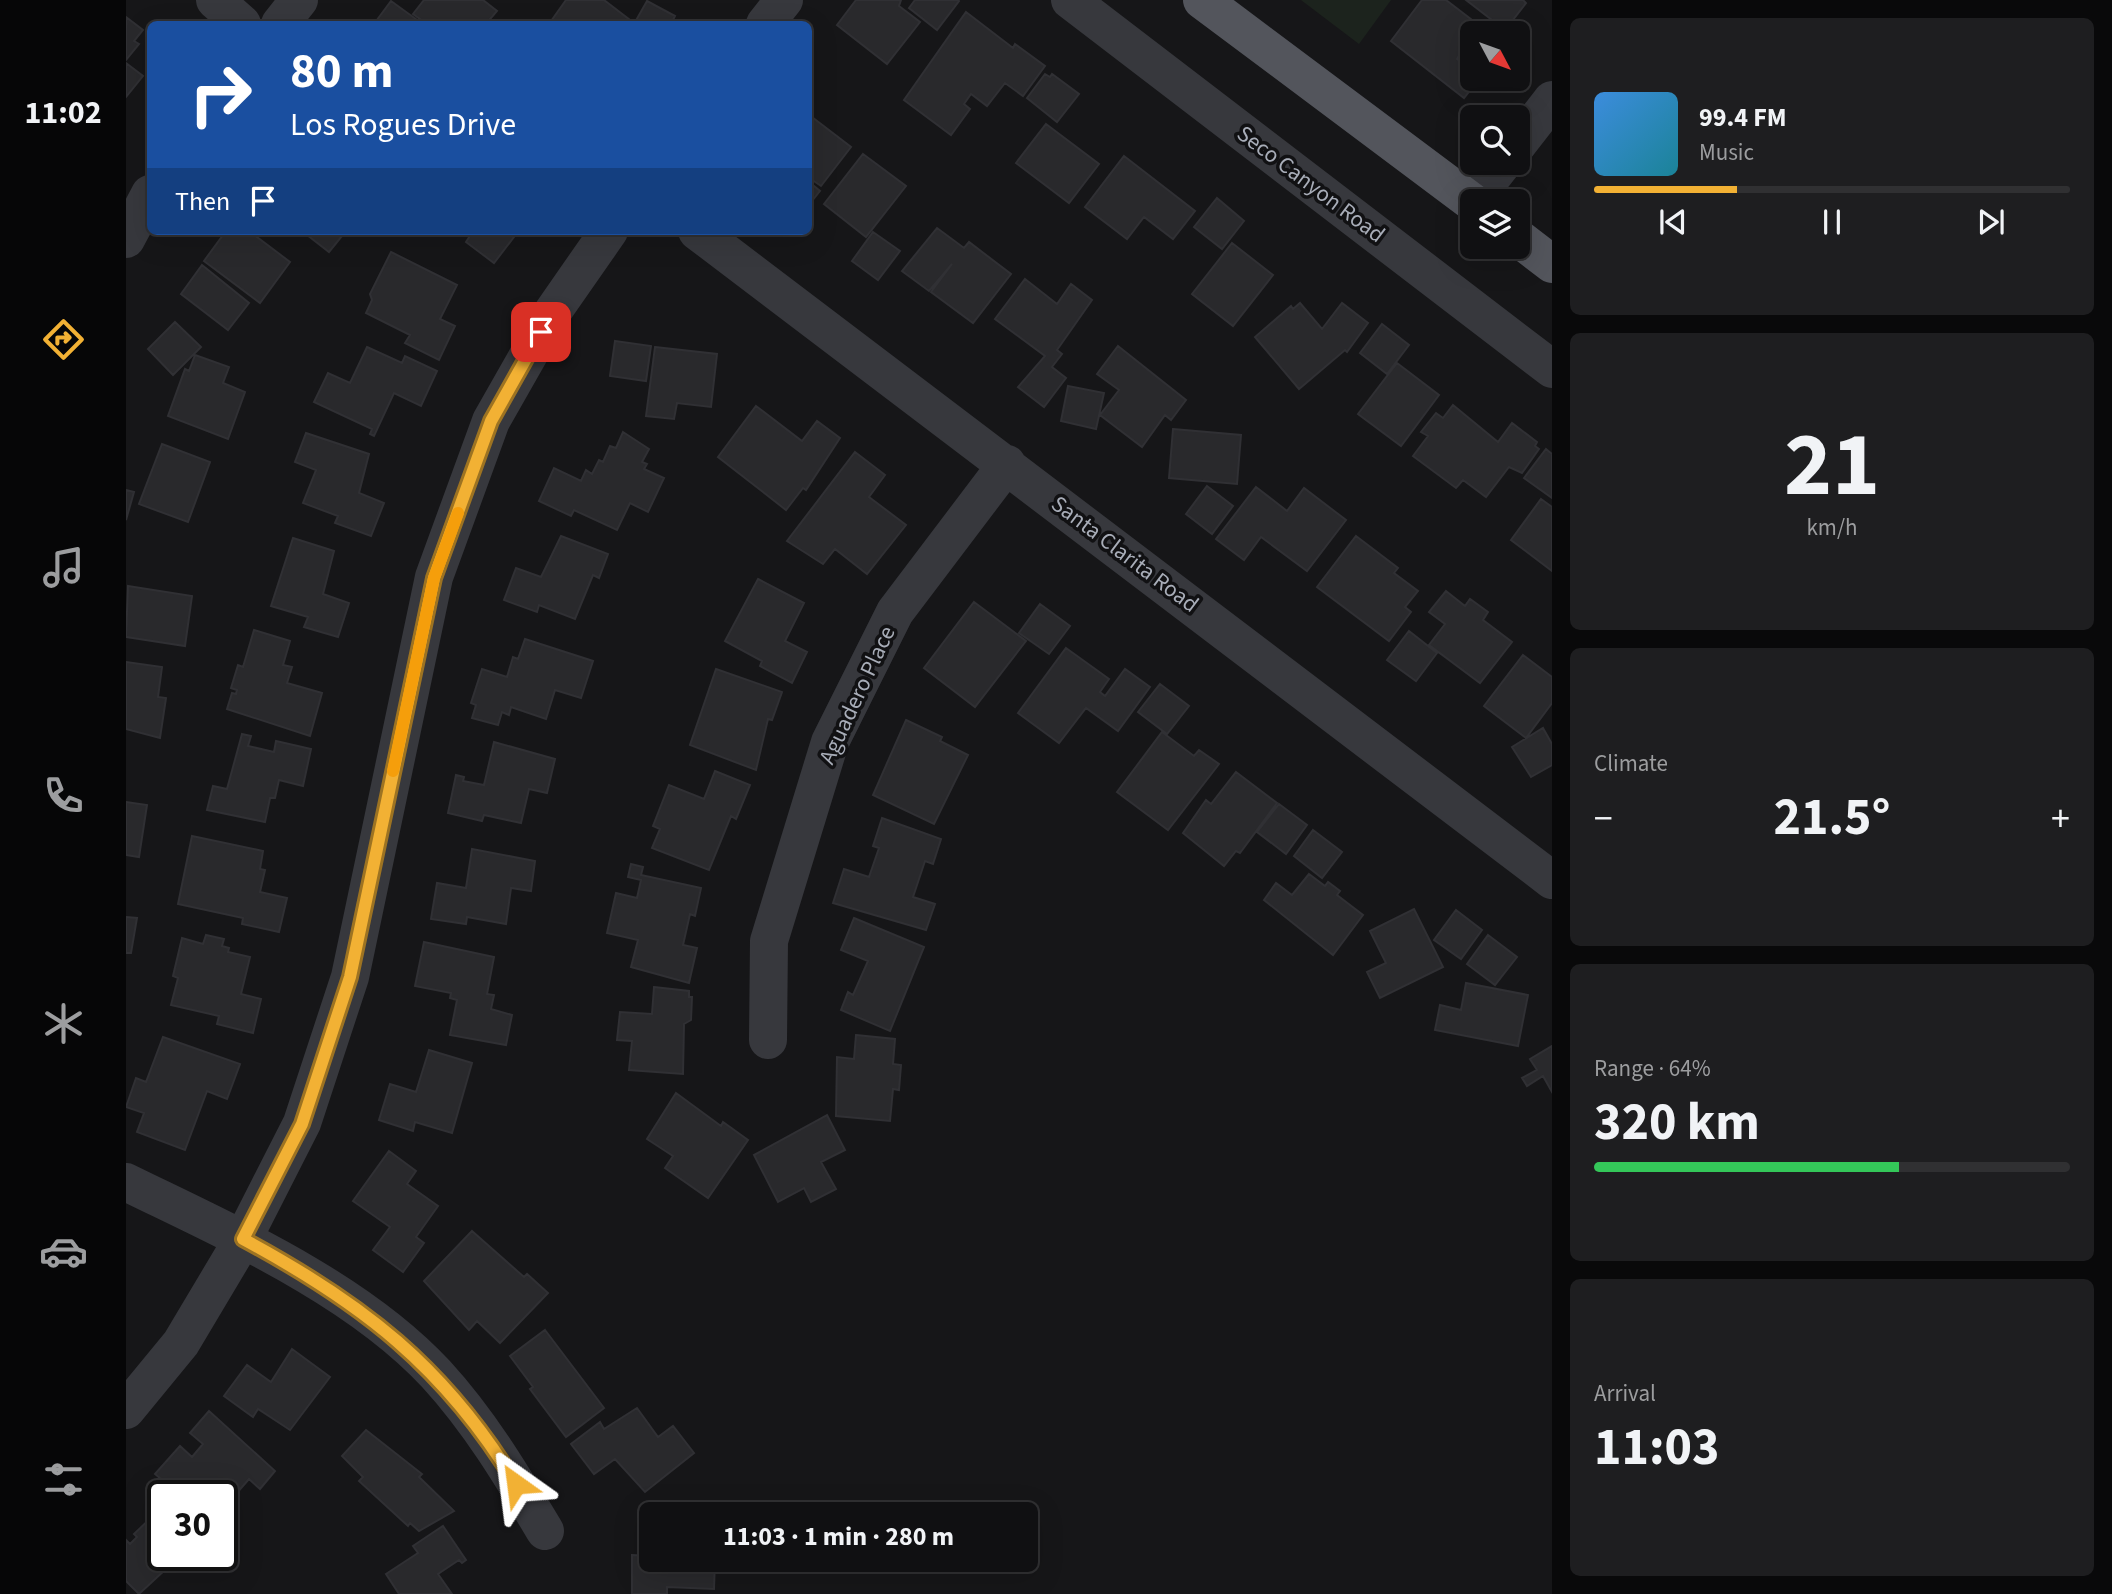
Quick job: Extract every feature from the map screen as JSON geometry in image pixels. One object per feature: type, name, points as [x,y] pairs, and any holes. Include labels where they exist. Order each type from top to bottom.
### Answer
[{"type":"main road","points":[[1202,0],[1460,193]]},
{"type":"main road","points":[[1530,247],[1552,264]]},
{"type":"street","points":[[215,0],[239,21]]},
{"type":"street","points":[[282,21],[299,0]]},
{"type":"street","points":[[767,21],[784,0]]},
{"type":"street","name":"Seco Canyon Road","points":[[1070,0],[1552,369]]},
{"type":"street","points":[[1530,128],[1552,100]]},
{"type":"street","points":[[1482,189],[1493,175]]},
{"type":"street","points":[[126,239],[147,200]]},
{"type":"street","points":[[126,1410],[181,1343],[243,1239],[302,1124],[350,977],[439,564],[491,421],[554,310],[606,235]]},
{"type":"street","name":"Santa Clarita Road","points":[[702,235],[1552,880]]},
{"type":"street","name":"Aguadero Place","points":[[768,1040],[769,942],[830,742],[895,612],[1007,464]]},
{"type":"street","points":[[126,1182],[243,1239],[366,1314],[434,1373],[488,1436],[545,1531]]},
{"type":"shaded area","points":[[1301,0],[1391,0],[1359,44]]},
{"type":"building","points":[[424,0],[483,0],[497,11],[489,21],[423,21],[413,14]]},
{"type":"building","points":[[566,0],[604,0],[630,20],[629,21],[551,21]]},
{"type":"building","points":[[856,0],[901,0],[899,6],[920,22],[887,64],[837,25]]},
{"type":"building","points":[[915,0],[959,1],[937,30],[909,8]]},
{"type":"building","points":[[1422,0],[1446,0],[1473,21],[1460,21],[1460,54],[1457,59],[1460,61],[1460,91],[1470,91],[1464,98],[1391,41]]},
{"type":"building","points":[[1466,0],[1523,0],[1526,3],[1512,21],[1493,21]]},
{"type":"building","points":[[391,1],[419,21],[376,21]]},
{"type":"building","points":[[647,1],[675,16],[672,21],[636,21]]},
{"type":"building","points":[[966,12],[1013,48],[1015,44],[1045,66],[1023,96],[1005,83],[987,106],[971,94],[964,104],[970,109],[951,135],[904,100]]},
{"type":"building","points":[[126,17],[143,30],[134,41],[139,44],[126,60]]},
{"type":"building","points":[[126,63],[143,76],[126,97]]},
{"type":"building","points":[[1045,74],[1050,77],[1052,74],[1079,94],[1057,122],[1027,98]]},
{"type":"building","points":[[812,117],[851,147],[821,186],[812,180]]},
{"type":"building","points":[[1046,124],[1099,164],[1069,203],[1016,163]]},
{"type":"building","points":[[863,154],[906,186],[866,237],[824,204]]},
{"type":"building","points":[[1124,156],[1195,211],[1173,239],[1144,217],[1127,239],[1085,207]]},
{"type":"building","points":[[812,184],[820,191],[812,201]]},
{"type":"building","points":[[1217,198],[1244,221],[1222,249],[1194,227]]},
{"type":"building","points":[[937,228],[964,248],[969,242],[1011,274],[973,323],[931,292],[952,264],[929,291],[902,271]]},
{"type":"building","points":[[873,232],[900,251],[878,280],[852,261]]},
{"type":"building","points":[[223,235],[254,235],[290,262],[260,303],[204,261]]},
{"type":"building","points":[[307,235],[343,235],[329,252]]},
{"type":"building","points":[[470,235],[514,237],[494,263],[466,242]]},
{"type":"building","points":[[1232,243],[1273,275],[1233,326],[1192,294]]},
{"type":"building","points":[[391,252],[457,285],[440,319],[455,326],[439,360],[405,343],[410,335],[366,313],[372,300],[370,294]]},
{"type":"building","points":[[202,265],[249,303],[228,330],[181,294]]},
{"type":"building","points":[[1025,279],[1057,304],[1071,284],[1092,300],[1057,350],[1062,354],[1052,367],[1066,378],[1044,407],[1018,387],[1045,356],[995,319]]},
{"type":"building","points":[[1300,303],[1322,329],[1342,303],[1368,323],[1347,352],[1345,350],[1299,389],[1255,337],[1291,306],[1293,309]]},
{"type":"building","points":[[175,322],[201,347],[173,375],[148,349]]},
{"type":"building","points":[[1382,324],[1409,345],[1387,374],[1360,353]]},
{"type":"building","points":[[615,341],[651,346],[646,381],[610,376]]},
{"type":"building","points":[[1118,346],[1186,400],[1171,420],[1165,415],[1142,447],[1100,415],[1119,390],[1097,374]]},
{"type":"building","points":[[367,347],[402,363],[405,356],[437,371],[421,406],[394,393],[374,436],[370,434],[372,429],[314,402],[328,373],[350,383]]},
{"type":"building","points":[[655,347],[717,354],[711,407],[677,403],[674,419],[646,416]]},
{"type":"building","points":[[195,355],[229,367],[223,383],[245,392],[228,439],[168,416],[185,369],[189,371]]},
{"type":"building","points":[[1397,363],[1439,395],[1401,446],[1358,414]]},
{"type":"building","points":[[1068,386],[1104,393],[1096,429],[1061,421]]},
{"type":"building","points":[[1453,405],[1498,442],[1512,423],[1537,442],[1535,446],[1539,449],[1522,473],[1509,467],[1486,497],[1463,480],[1456,488],[1413,456],[1428,436],[1421,432],[1436,413],[1443,418]]},
{"type":"building","points":[[756,406],[802,441],[817,421],[840,438],[806,490],[803,488],[786,510],[718,457]]},
{"type":"building","points":[[1173,429],[1241,435],[1237,484],[1169,478]]},
{"type":"building","points":[[623,432],[649,449],[642,462],[647,464],[644,469],[664,478],[648,512],[630,503],[617,530],[574,510],[571,516],[539,501],[554,468],[581,481],[586,470],[592,474],[599,460],[603,462],[610,446],[616,448]]},
{"type":"building","points":[[306,433],[369,454],[359,493],[384,503],[371,536],[335,523],[338,516],[303,503],[316,470],[295,462]]},
{"type":"building","points":[[162,444],[210,462],[188,522],[139,504]]},
{"type":"building","points":[[1546,449],[1552,454],[1552,498],[1524,478]]},
{"type":"building","points":[[855,452],[885,475],[869,497],[906,525],[867,574],[835,549],[823,564],[787,541]]},
{"type":"building","points":[[1207,486],[1233,506],[1212,534],[1186,514]]},
{"type":"building","points":[[1256,487],[1287,511],[1304,488],[1346,520],[1307,571],[1261,537],[1244,560],[1216,539]]},
{"type":"building","points":[[126,490],[134,492],[126,520]]},
{"type":"building","points":[[1541,499],[1552,507],[1552,571],[1511,540]]},
{"type":"building","points":[[561,536],[608,554],[599,578],[593,575],[575,619],[539,605],[537,612],[504,600],[516,568],[541,577]]},
{"type":"building","points":[[1356,536],[1398,568],[1394,573],[1418,591],[1405,607],[1411,612],[1389,641],[1317,587]]},
{"type":"building","points":[[293,538],[334,551],[323,594],[349,603],[338,637],[304,627],[308,617],[271,606]]},
{"type":"building","points":[[758,579],[804,603],[785,641],[807,652],[792,683],[760,666],[762,661],[725,641]]},
{"type":"building","points":[[128,586],[192,596],[185,646],[126,637]]},
{"type":"building","points":[[1446,591],[1465,606],[1470,599],[1488,612],[1483,620],[1512,642],[1480,683],[1429,645],[1445,624],[1429,612]]},
{"type":"building","points":[[974,602],[1026,641],[975,707],[924,668]]},
{"type":"building","points":[[1040,604],[1070,626],[1049,654],[1019,633]]},
{"type":"building","points":[[254,630],[290,641],[283,665],[292,667],[287,683],[322,693],[310,736],[227,709],[232,693],[236,694],[237,690],[231,688],[238,665],[243,667]]},
{"type":"building","points":[[1409,631],[1437,653],[1416,681],[1387,660]]},
{"type":"building","points":[[525,639],[593,661],[581,698],[555,690],[546,719],[511,707],[509,715],[502,712],[498,725],[472,718],[476,705],[471,703],[482,669],[507,677],[513,657],[518,659]]},
{"type":"building","points":[[1066,648],[1109,679],[1100,692],[1105,696],[1125,669],[1150,687],[1118,731],[1086,708],[1059,743],[1018,713]]},
{"type":"building","points":[[1523,655],[1552,677],[1552,703],[1526,738],[1484,706]]},
{"type":"building","points":[[126,662],[162,667],[158,697],[166,698],[160,738],[126,729]]},
{"type":"building","points":[[716,669],[782,692],[772,720],[768,719],[756,770],[690,745]]},
{"type":"building","points":[[1160,684],[1189,706],[1167,734],[1138,712]]},
{"type":"building","points":[[906,720],[942,737],[940,741],[968,755],[934,824],[873,795]]},
{"type":"building","points":[[1543,728],[1552,744],[1552,765],[1531,777],[1512,747]]},
{"type":"building","points":[[1162,732],[1194,756],[1199,750],[1219,764],[1168,830],[1117,792]]},
{"type":"building","points":[[242,734],[251,736],[248,746],[274,752],[276,741],[311,749],[303,786],[279,780],[275,798],[270,798],[265,822],[207,810],[213,786],[227,789]]},
{"type":"building","points":[[494,742],[555,759],[547,793],[529,789],[521,823],[484,815],[482,821],[448,813],[456,775],[464,777],[463,781],[484,785]]},
{"type":"building","points":[[715,771],[750,785],[736,819],[731,816],[709,870],[652,848],[660,829],[653,826],[669,785],[704,799]]},
{"type":"building","points":[[1236,772],[1277,803],[1240,853],[1236,851],[1224,866],[1183,833],[1206,800],[1211,804]]},
{"type":"building","points":[[126,802],[147,805],[139,857],[126,855]]},
{"type":"building","points":[[1279,804],[1307,825],[1286,854],[1257,832]]},
{"type":"building","points":[[882,818],[941,839],[933,864],[925,861],[913,897],[935,904],[926,930],[833,903],[844,869],[869,877],[879,848],[873,846]]},
{"type":"building","points":[[1313,830],[1342,852],[1322,878],[1294,856]]},
{"type":"building","points":[[192,836],[263,851],[260,869],[265,870],[260,892],[287,898],[279,932],[242,924],[243,918],[178,904]]},
{"type":"building","points":[[472,849],[535,861],[531,891],[511,888],[506,924],[467,917],[466,924],[431,919],[437,883],[466,888]]},
{"type":"building","points":[[631,864],[643,867],[641,875],[701,888],[695,916],[690,914],[683,945],[697,948],[689,983],[631,967],[638,940],[607,933],[616,893],[637,898],[641,880],[628,877]]},
{"type":"building","points":[[1309,874],[1325,886],[1328,882],[1340,891],[1337,895],[1363,915],[1333,955],[1264,900],[1276,883],[1292,895]]},
{"type":"building","points":[[1414,909],[1443,967],[1380,998],[1367,972],[1386,963],[1370,931]]},
{"type":"building","points":[[1456,910],[1482,930],[1461,959],[1434,940]]},
{"type":"building","points":[[126,917],[137,918],[131,953],[126,953]]},
{"type":"building","points":[[854,918],[924,947],[890,1031],[841,1010],[848,992],[853,995],[868,961],[841,950]]},
{"type":"building","points":[[206,935],[224,939],[222,946],[229,948],[228,952],[250,957],[241,994],[261,999],[253,1033],[217,1024],[219,1016],[171,1005],[178,978],[173,976],[182,938],[203,944]]},
{"type":"building","points":[[1488,935],[1517,957],[1495,985],[1467,964]]},
{"type":"building","points":[[424,942],[494,957],[487,994],[494,995],[491,1009],[512,1015],[506,1045],[450,1035],[457,1000],[450,998],[451,993],[415,986]]},
{"type":"building","points":[[1466,983],[1528,995],[1518,1046],[1435,1030],[1440,1005],[1461,1010]]},
{"type":"building","points":[[654,987],[689,991],[689,997],[692,997],[691,1020],[684,1024],[683,1074],[629,1070],[632,1041],[617,1040],[620,1012],[652,1014]]},
{"type":"building","points":[[856,1035],[895,1039],[893,1064],[901,1065],[899,1090],[893,1089],[890,1121],[836,1116],[837,1057],[854,1059]]},
{"type":"building","points":[[163,1037],[240,1064],[227,1099],[207,1091],[185,1150],[137,1132],[144,1113],[126,1107],[136,1078],[146,1082]]},
{"type":"building","points":[[1552,1046],[1552,1092],[1543,1076],[1527,1086],[1522,1078],[1537,1070],[1530,1059]]},
{"type":"building","points":[[429,1050],[472,1063],[452,1133],[415,1122],[413,1131],[379,1120],[390,1084],[416,1092]]},
{"type":"building","points":[[676,1093],[721,1126],[723,1122],[748,1140],[708,1198],[665,1168],[673,1156],[647,1139]]},
{"type":"building","points":[[827,1115],[845,1150],[821,1162],[836,1189],[811,1202],[804,1188],[778,1202],[754,1155]]},
{"type":"building","points":[[389,1151],[416,1171],[407,1184],[438,1206],[416,1237],[424,1243],[403,1272],[373,1250],[390,1227],[353,1201]]},
{"type":"building","points":[[472,1231],[524,1277],[527,1274],[548,1293],[500,1343],[477,1321],[469,1330],[424,1281]]},
{"type":"building","points":[[545,1330],[604,1408],[566,1437],[530,1389],[533,1387],[510,1356]]},
{"type":"building","points":[[292,1349],[330,1377],[290,1430],[258,1409],[253,1417],[224,1396],[247,1365],[271,1382]]},
{"type":"building","points":[[637,1408],[658,1437],[673,1426],[694,1453],[645,1492],[615,1459],[594,1474],[571,1444],[600,1422],[604,1429]]},
{"type":"building","points":[[209,1411],[275,1471],[260,1489],[249,1479],[238,1492],[238,1480],[162,1480],[155,1474],[180,1446],[192,1457],[203,1444],[190,1433]]},
{"type":"building","points":[[366,1430],[422,1474],[419,1477],[454,1511],[419,1531],[410,1523],[408,1526],[359,1481],[363,1477],[342,1456]]},
{"type":"building","points":[[147,1522],[147,1571],[164,1571],[139,1594],[126,1581],[126,1540],[130,1544],[137,1537],[134,1534]]},
{"type":"building","points":[[443,1526],[466,1560],[462,1563],[459,1560],[438,1574],[452,1594],[399,1594],[386,1574],[418,1553],[413,1546]]},
{"type":"building","points":[[632,1555],[639,1555],[639,1572],[715,1572],[714,1589],[667,1587],[667,1594],[632,1594]]},
{"type":"slow traffic","points":[[393,771],[434,578],[458,513]]},
{"type":"route","points":[[516,1484],[488,1436],[434,1373],[366,1314],[243,1239],[302,1124],[350,977],[434,578],[491,421],[541,332]]}]
